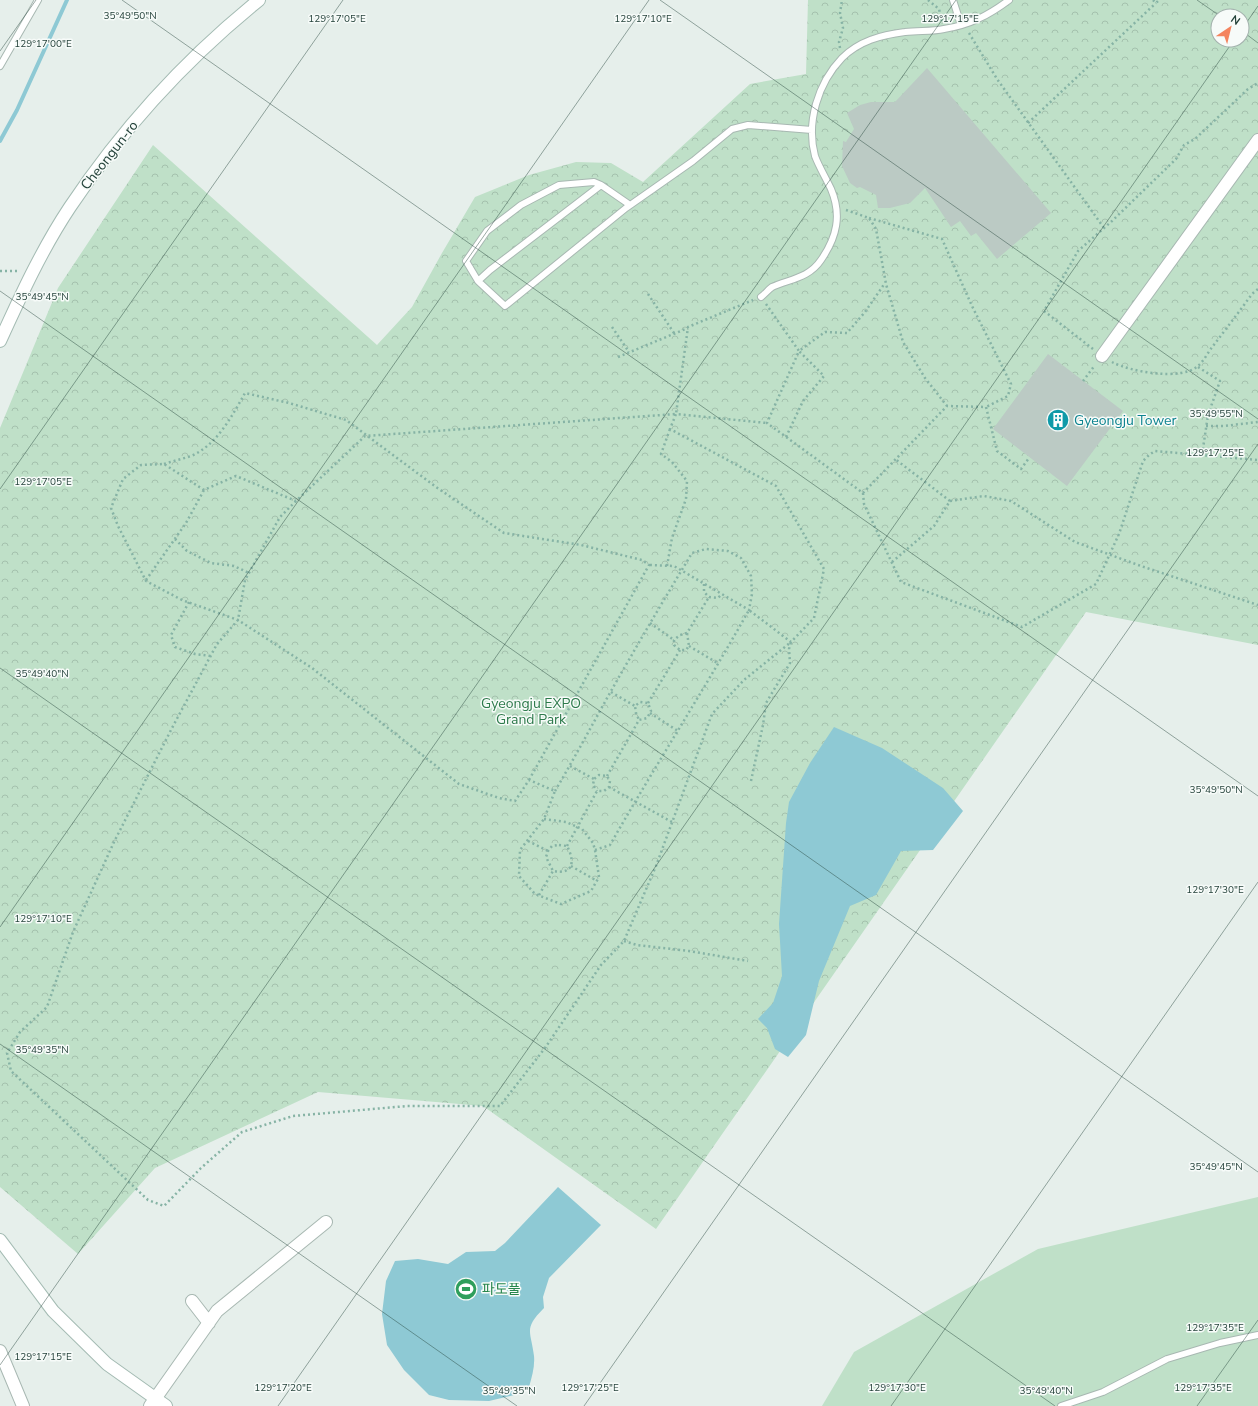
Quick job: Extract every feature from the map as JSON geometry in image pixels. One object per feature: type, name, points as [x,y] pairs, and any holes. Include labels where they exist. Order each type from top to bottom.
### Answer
[{"type":"street","name":"Cheongun-ro","points":[[0,341],[29,277],[70,208],[116,143],[175,76],[259,0]]},
{"type":"street","points":[[1102,356],[1258,140]]},
{"type":"street","points":[[153,1402],[217,1311],[326,1222]]},
{"type":"street","points":[[0,1240],[53,1311],[107,1364],[153,1402],[166,1406]]},
{"type":"street","points":[[192,1301],[209,1323]]},
{"type":"street","points":[[0,1351],[23,1406]]},
{"type":"lane","points":[[0,66],[38,0]]},
{"type":"lane","points":[[953,0],[963,25]]},
{"type":"lane","points":[[761,297],[771,288],[802,277],[813,270],[821,261],[832,242],[836,229],[838,214],[831,190],[816,157],[812,137],[812,122],[818,98],[829,74],[843,58],[858,45],[878,37],[905,32],[943,30],[963,25],[991,14],[1009,0]]},
{"type":"lane","points":[[630,205],[594,182],[559,185],[521,205],[487,231],[466,261],[478,281],[505,306],[630,205],[693,160],[732,129],[748,125],[812,130]]},
{"type":"lane","points":[[478,281],[490,270],[601,186]]},
{"type":"lane","points":[[1061,1406],[1103,1392],[1167,1359],[1220,1343],[1258,1335]]},
{"type":"path","points":[[842,0],[840,13],[843,28],[839,42],[843,58]]},
{"type":"path","points":[[928,0],[939,8],[943,30]]},
{"type":"path","points":[[1153,0],[1156,3]]},
{"type":"path","points":[[1028,123],[1159,0]]},
{"type":"path","points":[[963,25],[997,79],[1104,228]]},
{"type":"path","points":[[1258,83],[1248,89],[1195,139],[1184,145],[1176,159],[1078,251],[1044,312],[1102,356],[1119,366],[1144,372],[1180,374],[1198,366],[1252,294],[1258,289]]},
{"type":"path","points":[[836,207],[942,239],[972,306],[1011,384],[1008,396],[986,407],[947,406],[863,492],[864,504],[901,582],[1022,627],[1096,584],[1119,534],[1142,461],[1149,455],[1155,451],[1258,460]]},
{"type":"path","points":[[869,218],[876,229],[885,280],[903,342],[925,378],[947,406]]},
{"type":"path","points":[[0,271],[17,271],[29,277]]},
{"type":"path","points":[[766,423],[800,351],[825,332],[847,333],[884,286],[885,280]]},
{"type":"path","points":[[648,294],[674,333]]},
{"type":"path","points":[[618,357],[761,297],[800,351],[824,376],[803,401],[786,437]]},
{"type":"path","points":[[612,327],[628,352]]},
{"type":"path","points":[[667,566],[672,538],[686,499],[687,481],[672,462],[662,454],[676,414],[688,327]]},
{"type":"path","points":[[1083,381],[1102,356]]},
{"type":"path","points":[[1198,366],[1220,381],[1208,414],[1202,455]]},
{"type":"path","points":[[649,565],[529,780],[515,802],[459,784],[312,668],[238,620],[189,602],[146,581],[118,526],[111,508],[123,479],[141,465],[164,464],[192,455],[215,440],[232,416],[245,393],[289,403],[346,420],[365,436],[436,487],[504,533],[581,546],[642,560],[649,565],[674,566],[749,610],[791,642]]},
{"type":"path","points":[[986,407],[997,451],[1021,468],[1028,458]]},
{"type":"path","points":[[670,429],[776,486],[824,569],[814,618],[791,642],[744,680],[712,714],[656,866],[624,941],[601,965],[545,1048],[500,1106],[407,1106],[293,1116],[242,1132],[201,1168],[164,1206],[148,1200],[11,1071],[7,1053],[20,1032],[47,1007],[73,932],[114,842],[217,644],[238,620],[245,580],[280,517],[296,501],[365,436],[676,414],[766,423],[863,492]]},
{"type":"path","points":[[1206,426],[1224,426],[1258,422]]},
{"type":"path","points":[[895,459],[950,501],[984,496],[1011,501],[1075,542],[1258,605]]},
{"type":"path","points":[[164,464],[204,490]]},
{"type":"path","points":[[146,581],[186,523],[204,490],[236,476],[296,501]]},
{"type":"path","points":[[892,562],[934,526],[950,501]]},
{"type":"path","points":[[175,538],[187,551],[211,563],[234,566],[249,573]]},
{"type":"path","points":[[544,819],[566,822],[582,829],[594,843],[595,850],[599,877],[591,892],[561,904],[535,894],[519,876],[520,850],[544,819],[555,791],[692,553],[706,549],[728,552],[741,558],[752,576],[752,594],[749,610],[719,664],[635,801],[610,845],[595,850]]},
{"type":"path","points":[[704,584],[704,592],[709,597],[718,598],[722,594]]},
{"type":"path","points":[[650,624],[674,640],[674,645],[680,650],[686,650],[688,646],[687,633],[709,597]]},
{"type":"path","points":[[189,602],[171,635],[175,647],[195,654],[211,656]]},
{"type":"path","points":[[674,640],[680,635],[687,633]]},
{"type":"path","points":[[751,781],[763,725],[766,703],[790,663],[789,649],[791,642]]},
{"type":"path","points":[[688,646],[719,664]]},
{"type":"path","points":[[648,704],[680,650]]},
{"type":"path","points":[[611,692],[635,706]]},
{"type":"path","points":[[635,706],[640,702],[648,704]]},
{"type":"path","points":[[638,720],[647,718],[651,711],[648,704]]},
{"type":"path","points":[[607,776],[638,720],[635,706]]},
{"type":"path","points":[[650,713],[678,731]]},
{"type":"path","points":[[570,766],[594,779]]},
{"type":"path","points":[[597,792],[593,785],[594,779],[599,775],[607,776]]},
{"type":"path","points":[[597,792],[604,791],[609,786],[610,781],[607,776]]},
{"type":"path","points":[[529,780],[555,791]]},
{"type":"path","points":[[609,786],[672,822]]},
{"type":"path","points":[[567,846],[597,792]]},
{"type":"path","points":[[528,841],[548,851]]},
{"type":"path","points":[[552,846],[567,846],[572,855],[571,866],[568,870],[562,873],[553,871],[546,858],[548,851],[552,846]]},
{"type":"path","points":[[571,866],[597,881]]},
{"type":"path","points":[[539,895],[553,871]]},
{"type":"path","points":[[624,941],[637,945],[689,951],[748,961]]},
{"type":"green space","name":"Gyeongju EXPO Grand Park","points":[[808,0],[1258,0],[1258,645],[1086,612],[656,1229],[483,1106],[318,1092],[155,1168],[78,1254],[0,1187],[0,428],[58,288],[153,145],[377,345],[412,307],[475,197],[529,175],[576,162],[611,163],[643,182],[750,84],[806,74]]},
{"type":"green space","points":[[1258,1197],[1258,1406],[822,1406],[854,1352],[1038,1249]]},
{"type":"water","points":[[834,727],[882,748],[943,788],[963,811],[933,850],[901,851],[876,895],[850,906],[819,981],[806,1035],[788,1057],[775,1049],[767,1028],[758,1019],[773,1003],[782,976],[779,924],[786,823],[789,802],[810,763]]},
{"type":"water","name":"파도풀","points":[[558,1187],[601,1225],[549,1278],[543,1297],[544,1308],[533,1321],[530,1330],[534,1360],[533,1372],[529,1387],[514,1395],[489,1401],[449,1400],[429,1395],[404,1370],[387,1345],[382,1314],[386,1281],[395,1261],[418,1259],[448,1264],[466,1252],[495,1251],[505,1243]]},
{"type":"building","points":[[927,68],[1051,213],[997,259],[976,233],[971,236],[960,221],[951,227],[925,188],[910,203],[890,208],[878,208],[876,195],[860,187],[857,188],[850,183],[842,166],[843,141],[846,142],[854,129],[847,113],[860,105],[871,102],[895,102]]},
{"type":"building","name":"Gyeongju Tower","points":[[1048,354],[1123,411],[1067,486],[993,429]]},
{"type":"waterway","points":[[0,141],[17,110],[67,0]]},
{"type":"place","name":"Gyeongju Tower","points":[[1058,420]]},
{"type":"place","name":"파도풀","points":[[466,1289]]}]
